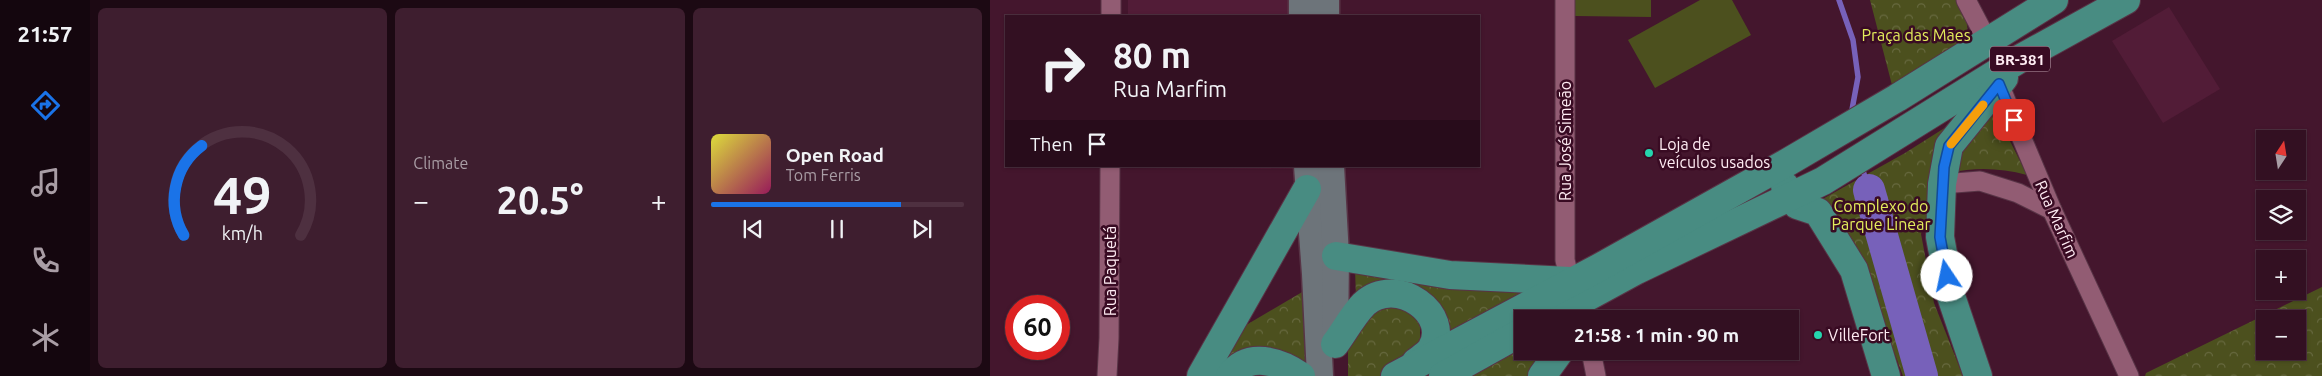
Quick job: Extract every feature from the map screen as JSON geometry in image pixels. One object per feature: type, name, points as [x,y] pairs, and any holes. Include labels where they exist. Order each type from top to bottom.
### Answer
[{"type":"main road","points":[[1302,0],[1302,15]]},
{"type":"main road","points":[[1326,0],[1326,15]]},
{"type":"main road","name":"BR-381","points":[[1788,162],[1897,98],[1987,40],[2054,0]]},
{"type":"main road","name":"BR-381","points":[[1794,202],[1824,180],[1917,124],[1987,86],[2021,58],[2126,0]]},
{"type":"main road","points":[[1978,376],[1951,296],[1940,237],[1942,184],[1949,146],[1987,86]]},
{"type":"main road","points":[[1580,307],[1600,267],[1788,162]]},
{"type":"main road","points":[[1788,162],[1785,189],[1794,202],[1818,212],[1854,270],[1886,376]]},
{"type":"main road","points":[[1330,167],[1336,256],[1334,376]]},
{"type":"main road","points":[[1202,376],[1307,178]]},
{"type":"main road","points":[[1307,178],[1315,274],[1320,376]]},
{"type":"main road","points":[[1402,372],[1580,307],[1608,286],[1754,214],[1794,202]]},
{"type":"main road","points":[[1336,256],[1450,275],[1580,307]]},
{"type":"main road","points":[[1335,344],[1364,304],[1371,299],[1400,294],[1412,298],[1420,302],[1434,324],[1435,339],[1430,350],[1402,372]]},
{"type":"main road","points":[[1443,376],[1514,336]]},
{"type":"main road","points":[[1230,376],[1244,363],[1258,360],[1287,367],[1301,376]]},
{"type":"main road","points":[[1542,376],[1554,360]]},
{"type":"street","points":[[1111,0],[1111,15]]},
{"type":"street","name":"Rua José Simeão","points":[[1565,0],[1565,260],[1580,307]]},
{"type":"street","points":[[1966,0],[1987,40]]},
{"type":"street","name":"Rua Marfim","points":[[1987,86],[2052,210],[2129,376]]},
{"type":"street","name":"Rua Paquetá","points":[[1107,376],[1110,167]]},
{"type":"street","points":[[1942,184],[1980,181],[2018,192],[2052,210]]},
{"type":"street","points":[[1593,360],[1596,376]]},
{"type":"shaded area","points":[[1128,0],[1294,0],[1294,15],[1128,15]]},
{"type":"shaded area","points":[[2169,7],[2220,89],[2163,123],[2112,41]]},
{"type":"shaded area","points":[[1293,167],[1293,169],[1125,168]]},
{"type":"green space","points":[[1575,0],[1651,0],[1651,17],[1575,16]]},
{"type":"green space","points":[[1700,0],[1732,0],[1751,35],[1655,88],[1628,40]]},
{"type":"green space","name":"Praça das Mães","points":[[1870,0],[1957,0],[1965,16],[1967,26],[1965,43],[1893,89]]},
{"type":"green space","name":"Complexo do Parque Linear","points":[[1973,110],[1936,192],[1921,234],[1934,303],[1963,376],[1903,376],[1869,285],[1810,206],[1905,153]]},
{"type":"green space","points":[[1983,115],[1997,115],[2027,175],[1988,169],[1949,173]]},
{"type":"green space","points":[[1355,268],[1536,292],[1444,345],[1440,313],[1356,299]]},
{"type":"green space","points":[[2322,287],[2322,376],[2145,376],[2146,373],[2256,319],[2256,360],[2306,360],[2306,310],[2275,310],[2295,300],[2306,300],[2306,295]]},
{"type":"green space","points":[[1309,288],[1314,372],[1223,365],[1236,331]]},
{"type":"green space","points":[[1377,301],[1415,314],[1420,326],[1420,345],[1388,376],[1348,376],[1348,347]]},
{"type":"green space","points":[[1514,348],[1514,360],[1548,360],[1536,376],[1458,376]]},
{"type":"waterway","points":[[1839,0],[1853,40],[1858,77],[1851,115]]},
{"type":"waterway","points":[[1861,164],[1869,190]]},
{"type":"waterway","points":[[1869,190],[1922,376]]},
{"type":"slow traffic","points":[[1951,144],[1983,105]]},
{"type":"place","name":"Loja de veículos usados","points":[[1649,153]]},
{"type":"place","name":"VilleFort","points":[[1818,335]]},
{"type":"route","points":[[1947,276],[1940,237],[1942,184],[1949,146],[1974,118],[1999,84],[2014,120]]}]
